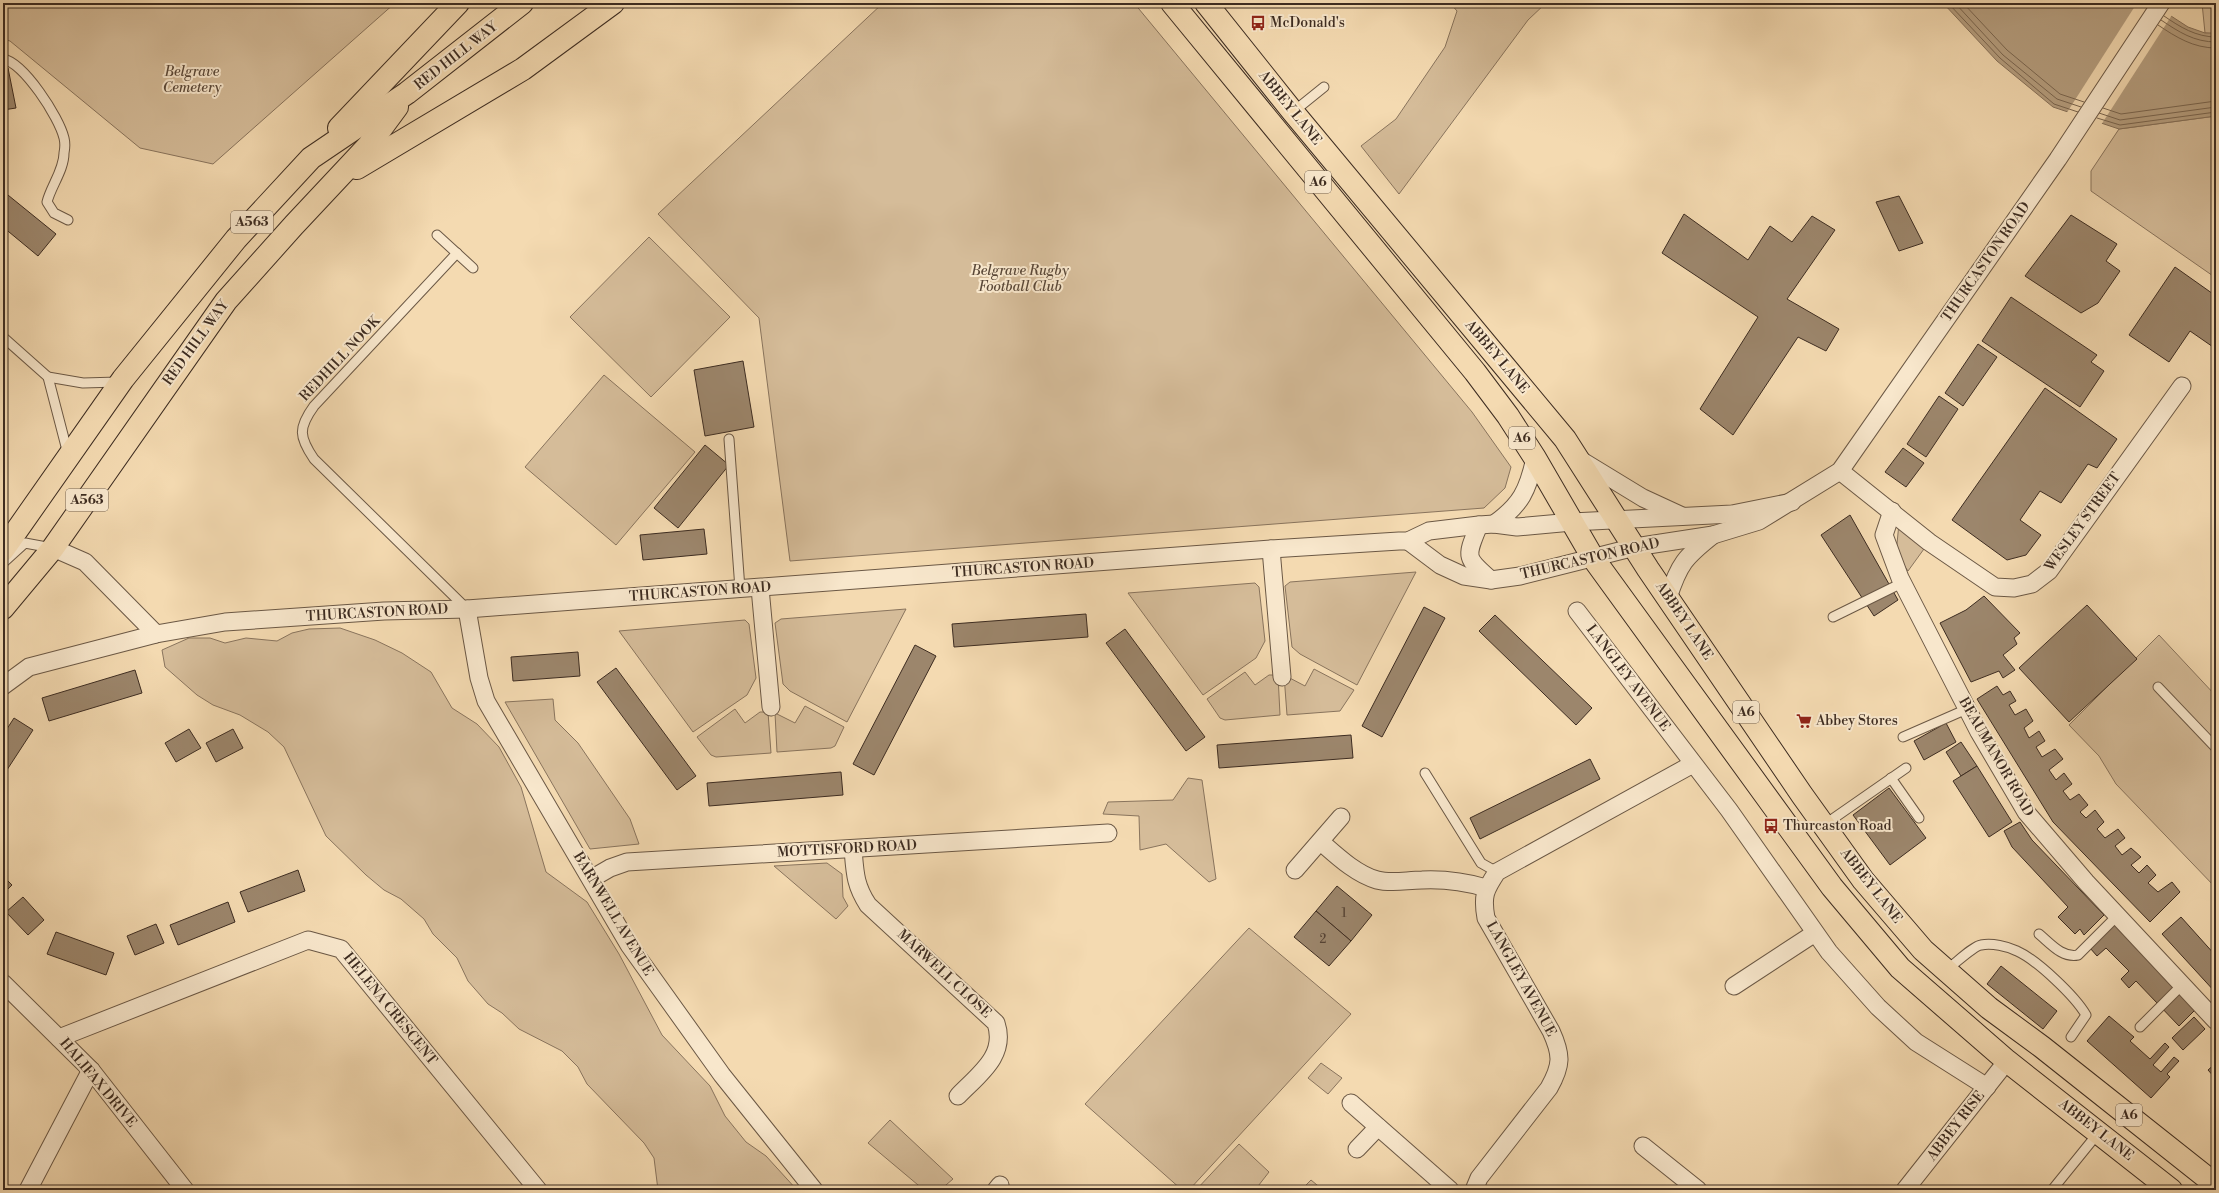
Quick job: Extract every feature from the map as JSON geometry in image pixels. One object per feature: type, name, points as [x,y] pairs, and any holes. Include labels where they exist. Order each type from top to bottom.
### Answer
[{"type":"main road","points":[[311,158],[458,3]]},
{"type":"main road","name":"RED HILL WAY","points":[[3,550],[69,458],[120,382],[236,239],[311,158],[407,93],[522,3]]},
{"type":"main road","points":[[334,181],[522,69],[612,3]]},
{"type":"main road","name":"ABBEY LANE","points":[[1172,3],[1475,372],[1508,416],[1535,458],[1593,558],[1832,886],[1900,968],[2014,1066],[2100,1132],[2171,1190]]},
{"type":"main road","name":"ABBEY LANE","points":[[1206,3],[1294,112],[1565,439],[1668,598],[1824,825],[1868,886],[1923,950],[1989,1008],[2042,1047],[2216,1185]]},
{"type":"main road","name":"RED HILL WAY","points":[[3,608],[53,548],[226,301],[334,181],[369,145],[407,93]]},
{"type":"main road","points":[[2014,1066],[2042,1047]]},
{"type":"street","name":"THURCASTON ROAD","points":[[1408,540],[1450,571],[1464,576],[1491,580],[1527,574],[1635,547],[1713,535],[1759,521],[1840,471],[2071,140],[2161,3]]},
{"type":"street","name":"WESLEY STREET","points":[[1840,471],[1929,542],[1995,587],[2014,588],[2032,584],[2049,571],[2182,386]]},
{"type":"street","name":"THURCASTON ROAD","points":[[1576,457],[1643,498],[1683,517]]},
{"type":"street","name":"THURCASTON ROAD","points":[[1487,525],[1511,512],[1523,497],[1535,458]]},
{"type":"street","name":"THURCASTON ROAD","points":[[3,686],[29,666],[156,634],[225,622],[384,611],[467,609],[1408,540],[1429,531],[1487,525],[1517,527],[1617,519],[1732,514],[1792,502]]},
{"type":"street","name":"BEAUMANOR ROAD","points":[[1892,511],[1884,535],[1902,583],[1967,709],[2026,812],[2086,882],[2216,1022]]},
{"type":"street","points":[[1487,525],[1469,548],[1470,557],[1473,564],[1491,580]]},
{"type":"street","name":"THURCASTON ROAD","points":[[1668,598],[1678,569],[1694,550],[1713,535]]},
{"type":"street","points":[[53,548],[86,562],[156,634]]},
{"type":"street","points":[[1271,549],[1282,677]]},
{"type":"street","points":[[760,588],[771,707]]},
{"type":"street","name":"BARNWELL AVENUE","points":[[467,609],[479,678],[486,701],[554,813],[590,879],[629,945],[676,1012],[770,1138],[814,1190]]},
{"type":"street","name":"LANGLEY AVENUE","points":[[1577,611],[1729,810],[1828,952],[1878,1007],[1916,1042],[1987,1087]]},
{"type":"street","name":"LANGLEY AVENUE","points":[[1474,1190],[1479,1178],[1549,1088],[1556,1075],[1560,1061],[1558,1046],[1551,1031],[1486,918],[1483,902],[1486,888],[1497,872],[1693,764]]},
{"type":"street","points":[[1295,870],[1321,842],[1341,817]]},
{"type":"street","name":"MOTTISFORD ROAD","points":[[590,879],[610,868],[627,862],[1108,834]]},
{"type":"street","points":[[1321,842],[1361,873],[1376,880],[1391,882],[1423,880],[1448,881],[1471,883],[1486,888]]},
{"type":"street","name":"MARWELL CLOSE","points":[[853,849],[855,878],[859,892],[868,905],[996,1023],[1000,1035],[994,1057],[958,1096]]},
{"type":"street","points":[[1734,986],[1815,933]]},
{"type":"street","name":"HELENA CRESCENT","points":[[59,1038],[308,940],[341,949],[538,1190]]},
{"type":"street","name":"HALIFAX DRIVE","points":[[3,983],[91,1070],[185,1190]]},
{"type":"street","name":"ABBEY RISE","points":[[1905,1190],[1987,1087],[2014,1066]]},
{"type":"street","points":[[28,1190],[91,1070]]},
{"type":"street","points":[[1351,1103],[1450,1190]]},
{"type":"street","points":[[1357,1149],[1378,1127]]},
{"type":"street","points":[[1643,1146],[1698,1190]]},
{"type":"lane","points":[[3,59],[11,61],[33,84],[55,115],[64,138],[64,155],[50,189],[47,202],[54,213],[68,220]]},
{"type":"lane","points":[[1294,112],[1324,87]]},
{"type":"lane","points":[[437,235],[473,268]]},
{"type":"lane","name":"REDHILL NOOK","points":[[458,253],[314,406],[304,420],[301,436],[314,459],[467,609]]},
{"type":"lane","points":[[3,337],[48,377],[83,383],[120,382]]},
{"type":"lane","points":[[48,377],[69,458]]},
{"type":"lane","points":[[730,439],[740,589]]},
{"type":"lane","points":[[3,562],[25,543],[53,548]]},
{"type":"lane","points":[[1833,617],[1902,583]]},
{"type":"lane","points":[[2158,687],[2216,748]]},
{"type":"lane","points":[[1903,737],[1967,709]]},
{"type":"lane","points":[[1824,825],[1906,768]]},
{"type":"lane","points":[[1425,773],[1481,862],[1497,872]]},
{"type":"lane","points":[[1891,778],[1919,818]]},
{"type":"lane","points":[[2039,934],[2059,951],[2070,956],[2078,955],[2118,915]]},
{"type":"lane","points":[[1946,971],[1979,945],[1994,945],[2017,951],[2036,964],[2080,1005],[2086,1015],[2071,1037]]},
{"type":"lane","points":[[2140,1027],[2182,985]]},
{"type":"lane","points":[[2052,1190],[2100,1132]]},
{"type":"green space","name":"Belgrave Cemetery","points":[[3,3],[395,3],[213,164],[140,148],[10,41],[3,39]]},
{"type":"green space","name":"Belgrave Rugby Football Club","points":[[883,3],[1134,3],[1472,412],[1511,467],[1505,488],[1484,508],[790,561],[759,318],[658,214]]},
{"type":"green space","points":[[1450,3],[1546,3],[1528,20],[1399,194],[1361,146],[1396,119],[1445,47],[1457,11]]},
{"type":"green space","points":[[2202,3],[2216,3],[2216,34],[2205,33]]},
{"type":"green space","points":[[2216,116],[2216,278],[2091,191],[2091,171],[2119,129]]},
{"type":"green space","points":[[649,237],[730,317],[651,397],[570,317]]},
{"type":"green space","points":[[604,375],[695,452],[616,545],[525,467]]},
{"type":"green space","points":[[1899,523],[1929,542],[1908,571],[1896,554]]},
{"type":"green space","points":[[1416,572],[1357,685],[1300,654],[1292,647],[1285,586],[1290,582]]},
{"type":"green space","points":[[1255,583],[1259,587],[1265,641],[1256,658],[1203,695],[1128,593]]},
{"type":"green space","points":[[906,609],[847,722],[790,691],[783,684],[775,623],[781,619]]},
{"type":"green space","points":[[745,620],[749,624],[756,678],[747,695],[693,732],[619,631]]},
{"type":"green space","points":[[340,628],[375,640],[402,653],[431,672],[452,708],[477,724],[499,747],[521,787],[546,872],[587,902],[619,954],[662,1035],[710,1086],[725,1116],[746,1142],[766,1156],[797,1190],[658,1190],[654,1158],[644,1143],[587,1084],[578,1067],[562,1051],[519,1029],[502,1013],[488,1004],[468,981],[457,958],[433,934],[424,919],[401,899],[384,890],[366,875],[326,836],[284,747],[268,732],[240,715],[213,705],[197,695],[165,667],[162,650],[189,638],[210,638],[225,643],[246,638],[277,641],[292,633],[309,629]]},
{"type":"green space","points":[[2159,635],[2216,696],[2216,888],[2116,784],[2099,756],[2069,725]]},
{"type":"green space","points":[[1314,669],[1354,690],[1340,711],[1287,715],[1284,675],[1305,686]]},
{"type":"green space","points":[[1245,672],[1255,685],[1269,675],[1278,675],[1280,715],[1225,720],[1220,718],[1207,699]]},
{"type":"green space","points":[[553,699],[555,720],[578,743],[630,819],[639,844],[590,849],[505,702]]},
{"type":"green space","points":[[805,706],[844,727],[835,746],[831,748],[777,752],[775,713],[795,723]]},
{"type":"green space","points":[[735,709],[745,723],[760,712],[768,712],[771,753],[716,757],[711,755],[697,737]]},
{"type":"green space","points":[[1188,778],[1202,780],[1216,879],[1209,882],[1166,844],[1140,850],[1139,816],[1103,814],[1108,802],[1173,800]]},
{"type":"green space","points":[[827,863],[842,874],[843,897],[848,906],[836,919],[774,866]]},
{"type":"green space","points":[[1249,928],[1351,1014],[1189,1190],[1182,1190],[1085,1104]]},
{"type":"green space","points":[[1321,1063],[1342,1078],[1328,1094],[1308,1078]]},
{"type":"green space","points":[[890,1120],[953,1179],[940,1190],[924,1190],[868,1143]]},
{"type":"green space","points":[[1239,1144],[1269,1172],[1255,1190],[1196,1190]]},
{"type":"green space","points":[[1311,1180],[1323,1190],[1301,1190]]},
{"type":"water","points":[[1943,3],[2151,3],[2188,27],[2205,33],[2216,33],[2216,116],[2119,129],[2053,107],[1997,61]]},
{"type":"pier","points":[[2137,3],[2154,3],[2172,15],[2101,125],[2066,114]]},
{"type":"building","points":[[8,68],[16,108],[3,110],[3,69]]},
{"type":"building","points":[[3,191],[56,234],[38,256],[3,227]]},
{"type":"building","points":[[1899,196],[1923,243],[1899,251],[1876,202]]},
{"type":"building","points":[[1684,214],[1748,260],[1770,226],[1792,242],[1812,216],[1835,230],[1787,299],[1839,329],[1826,351],[1798,337],[1733,435],[1700,409],[1758,317],[1662,253]]},
{"type":"building","points":[[2071,215],[2117,244],[2106,261],[2120,271],[2098,303],[2081,313],[2025,276]]},
{"type":"building","points":[[2175,267],[2216,296],[2216,349],[2190,331],[2169,362],[2129,335]]},
{"type":"building","points":[[2011,297],[2097,355],[2091,362],[2104,371],[2080,407],[1982,341]]},
{"type":"building","points":[[1978,344],[1997,357],[1963,406],[1945,393]]},
{"type":"building","points":[[743,361],[754,427],[705,436],[694,370]]},
{"type":"building","points":[[2045,388],[2117,439],[2097,468],[2088,464],[2061,503],[2040,491],[2020,520],[2041,535],[2026,555],[2007,560],[1952,520]]},
{"type":"building","points":[[1939,396],[1958,409],[1926,457],[1907,444]]},
{"type":"building","points":[[705,445],[729,465],[678,528],[654,508]]},
{"type":"building","points":[[1903,448],[1924,463],[1906,487],[1885,472]]},
{"type":"building","points":[[1850,515],[1898,600],[1874,616],[1821,535]]},
{"type":"building","points":[[704,529],[707,554],[643,560],[640,535]]},
{"type":"building","points":[[1984,596],[2020,633],[2014,638],[2017,644],[2003,655],[2015,670],[2003,678],[1999,671],[1971,682],[1940,623],[1966,610]]},
{"type":"building","points":[[2087,605],[2137,659],[2069,722],[2019,668]]},
{"type":"building","points":[[1424,607],[1445,618],[1382,737],[1362,726]]},
{"type":"building","points":[[1086,614],[1088,637],[954,647],[952,624]]},
{"type":"building","points":[[1495,615],[1592,708],[1576,725],[1479,631]]},
{"type":"building","points":[[1125,629],[1205,737],[1186,751],[1106,643]]},
{"type":"building","points":[[915,645],[936,656],[874,775],[853,764]]},
{"type":"building","points":[[578,652],[580,676],[513,681],[511,657]]},
{"type":"building","points":[[616,668],[696,776],[677,790],[597,682]]},
{"type":"building","points":[[135,670],[142,693],[49,721],[42,698]]},
{"type":"building","points":[[1997,686],[2003,695],[2010,691],[2016,701],[2009,705],[2015,715],[2026,709],[2033,721],[2024,728],[2029,738],[2039,731],[2045,741],[2036,747],[2042,757],[2055,749],[2063,759],[2049,770],[2056,780],[2064,773],[2072,784],[2063,791],[2070,800],[2079,794],[2088,805],[2080,812],[2086,818],[2095,810],[2104,822],[2097,829],[2105,838],[2118,829],[2125,838],[2115,846],[2122,855],[2131,848],[2141,857],[2131,865],[2139,873],[2147,865],[2156,875],[2148,883],[2158,892],[2172,882],[2180,892],[2150,922],[2053,822],[1977,699]]},
{"type":"building","points":[[14,718],[33,730],[3,776],[3,735]]},
{"type":"building","points":[[1946,723],[1956,742],[1924,760],[1914,741]]},
{"type":"building","points":[[189,729],[201,748],[176,762],[165,743]]},
{"type":"building","points":[[233,729],[243,748],[216,762],[206,743]]},
{"type":"building","points":[[1351,735],[1353,758],[1219,768],[1217,745]]},
{"type":"building","points":[[1961,742],[1977,766],[1961,776],[1946,752]]},
{"type":"building","points":[[1590,759],[1600,779],[1480,839],[1470,818]]},
{"type":"building","points":[[1977,766],[2012,822],[1989,837],[1953,781]]},
{"type":"building","points":[[841,772],[843,795],[709,806],[707,783]]},
{"type":"building","points":[[1889,788],[1926,838],[1890,865],[1853,815]]},
{"type":"building","points":[[2020,822],[2032,840],[2104,915],[2084,935],[2080,929],[2075,934],[2058,917],[2068,907],[2012,847],[2004,831]]},
{"type":"building","points":[[298,870],[305,891],[248,912],[240,892]]},
{"type":"building","points":[[3,876],[12,885],[3,894]]},
{"type":"building","points":[[1337,886],[1372,915],[1351,941],[1316,911]]},
{"type":"building","points":[[23,897],[44,920],[28,935],[6,912]]},
{"type":"building","points":[[228,902],[235,922],[178,945],[170,925]]},
{"type":"building","points":[[1316,911],[1351,941],[1329,966],[1294,937]]},
{"type":"building","points":[[2181,917],[2216,956],[2216,993],[2162,934]]},
{"type":"building","points":[[156,924],[164,943],[135,955],[127,936]]},
{"type":"building","points":[[2115,924],[2196,1009],[2179,1026],[2136,981],[2129,988],[2121,979],[2129,971],[2106,948],[2097,956],[2090,948]]},
{"type":"building","points":[[56,932],[114,953],[106,975],[47,954]]},
{"type":"building","points":[[2001,966],[2057,1011],[2043,1029],[1987,984]]},
{"type":"building","points":[[2109,1016],[2134,1037],[2130,1041],[2150,1059],[2165,1043],[2169,1047],[2153,1065],[2161,1072],[2174,1057],[2179,1061],[2167,1074],[2170,1077],[2151,1098],[2087,1041]]},
{"type":"building","points":[[2194,1017],[2205,1029],[2183,1050],[2172,1038]]},
{"type":"building","points":[[2216,1063],[2216,1079],[2208,1070]]},
{"type":"place","name":"McDonald's","points":[[1258,23]]},
{"type":"place","name":"Abbey Stores","points":[[1804,721]]},
{"type":"place","name":"Thurcaston Road","points":[[1771,826]]}]
